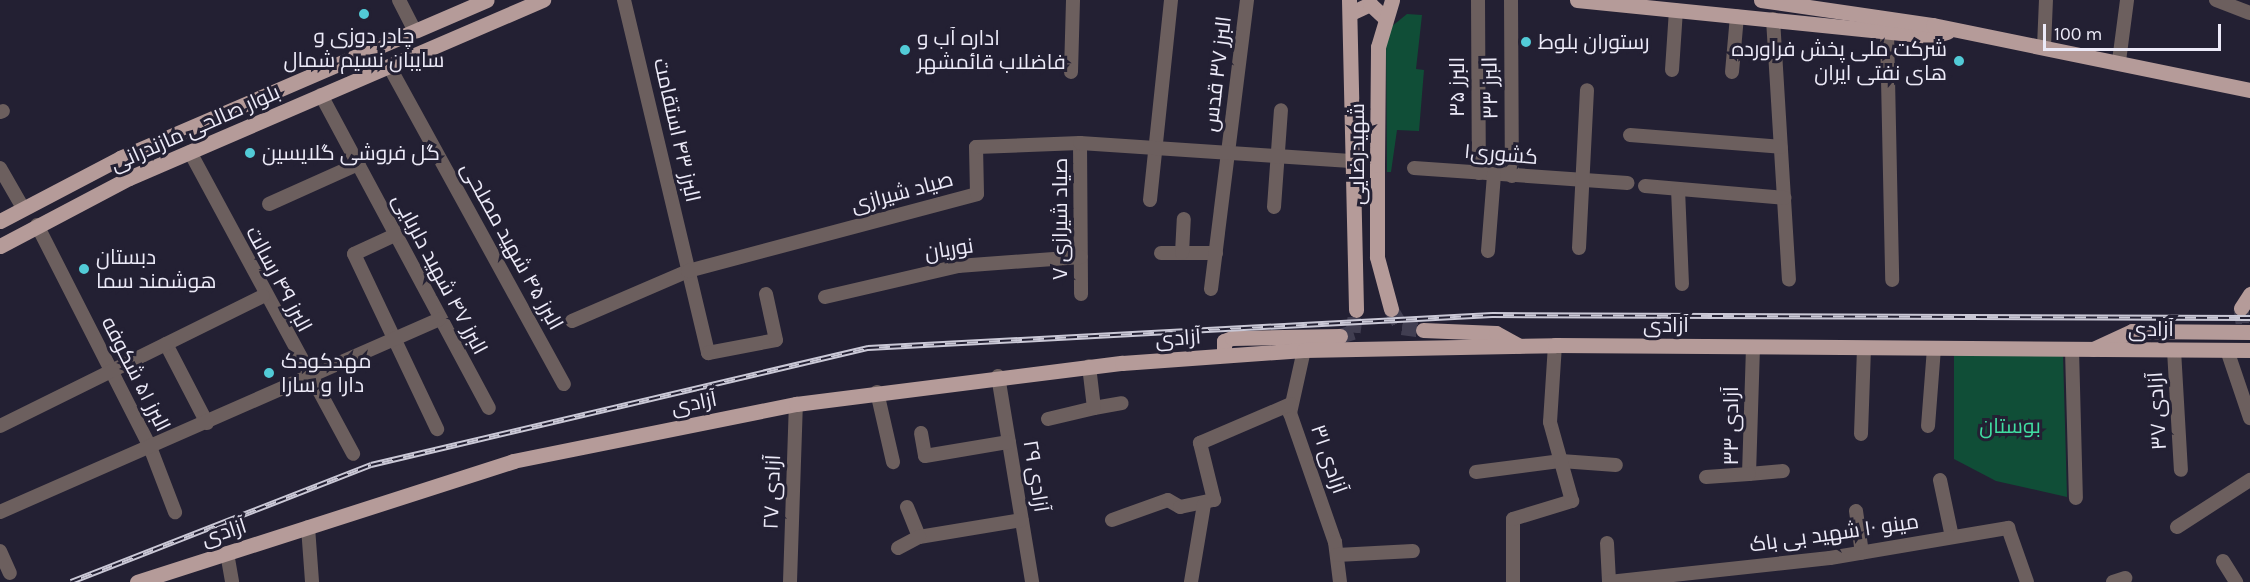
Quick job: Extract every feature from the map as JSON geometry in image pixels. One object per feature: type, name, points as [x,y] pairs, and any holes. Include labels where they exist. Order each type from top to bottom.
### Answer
[{"type":"main road","name":"بلوار صالحی مازندرانی","points":[[0,221],[120,158],[437,19],[463,4],[486,0]]},
{"type":"main road","name":"بلوار صالحی مازندرانی","points":[[0,246],[37,225],[190,152],[543,0]]},
{"type":"main road","name":"شهیدرضایی","points":[[1391,309],[1377,257],[1378,47],[1384,16],[1392,0]]},
{"type":"main road","points":[[1577,0],[1887,31],[1947,32],[2119,61],[2250,90]]},
{"type":"main road","points":[[1761,0],[1815,4],[1933,25],[1947,32]]},
{"type":"main road","points":[[1351,6],[1370,4],[1384,16]]},
{"type":"main road","name":"شهیدرضایی","points":[[1351,6],[1356,309]]},
{"type":"main road","points":[[437,19],[435,30],[446,42]]},
{"type":"main road","points":[[371,47],[382,60],[385,68]]},
{"type":"main road","points":[[1356,258],[1377,257]]},
{"type":"main road","points":[[2241,308],[2250,294]]},
{"type":"main road","points":[[1423,330],[1496,333],[1519,346]]},
{"type":"main road","points":[[2092,349],[2132,331],[2247,330]]},
{"type":"main road","points":[[1224,355],[1224,341],[1232,338],[1340,336]]},
{"type":"main road","name":"آزادی","points":[[136,582],[513,461],[796,404],[1089,366],[1304,350],[1555,345],[2250,350]]},
{"type":"street","points":[[399,0],[414,28]]},
{"type":"street","name":"البرز ۴۳ استقامت","points":[[624,0],[708,353],[776,340],[766,294]]},
{"type":"street","points":[[1071,72],[1073,0]]},
{"type":"street","points":[[1150,200],[1153,148],[1171,0]]},
{"type":"street","name":"البرز ۳۷ قدس","points":[[1211,289],[1247,0]]},
{"type":"street","name":"البرز ۳۵","points":[[1478,0],[1479,173]]},
{"type":"street","name":"البرز ۳۳","points":[[1510,0],[1512,176]]},
{"type":"street","points":[[2044,47],[2046,0]]},
{"type":"street","points":[[2119,61],[2127,0]]},
{"type":"street","points":[[2216,0],[2250,14]]},
{"type":"street","points":[[1672,70],[1676,10]]},
{"type":"street","points":[[1732,72],[1737,16]]},
{"type":"street","points":[[1773,20],[1789,280]]},
{"type":"street","points":[[1887,31],[1892,280]]},
{"type":"street","name":"البرز ۴۵ شهید مصلحی","points":[[385,68],[564,384]]},
{"type":"street","points":[[1580,248],[1587,90]]},
{"type":"street","name":"البرز ۴۷ شهید دلربایی","points":[[321,95],[489,408]]},
{"type":"street","points":[[1274,207],[1281,110]]},
{"type":"street","points":[[1630,135],[1781,147]]},
{"type":"street","name":"صیاد شیرازی","points":[[572,321],[688,271],[977,194],[976,147],[1080,143],[1354,161]]},
{"type":"street","name":"صیاد شیرازی ۷","points":[[1080,143],[1081,294]]},
{"type":"street","name":"البرز ۴۹ رسالت","points":[[190,152],[263,296],[353,454]]},
{"type":"street","points":[[269,204],[358,164]]},
{"type":"street","points":[[0,168],[24,208]]},
{"type":"street","name":"کشوری۱","points":[[1414,168],[1584,182],[1627,183]]},
{"type":"street","points":[[1488,252],[1494,174]]},
{"type":"street","points":[[1645,186],[1784,198]]},
{"type":"street","points":[[1678,189],[1682,284]]},
{"type":"street","points":[[1182,253],[1184,219]]},
{"type":"street","name":"البرز ۵۱ شکوفه","points":[[37,225],[150,447],[175,512]]},
{"type":"street","points":[[395,235],[354,254],[393,341],[437,429]]},
{"type":"street","points":[[1161,253],[1216,253]]},
{"type":"street","name":"نوریان","points":[[825,297],[958,266],[1081,257]]},
{"type":"street","points":[[0,426],[263,296]]},
{"type":"street","points":[[0,512],[309,379],[440,319]]},
{"type":"street","points":[[166,344],[207,423]]},
{"type":"street","points":[[1513,582],[1513,519],[1572,501],[1551,422],[1555,345]]},
{"type":"street","name":"آزادی ۳۳","points":[[1753,347],[1749,474],[1783,471]]},
{"type":"street","points":[[1861,434],[1864,348]]},
{"type":"street","points":[[1928,426],[1934,348]]},
{"type":"street","points":[[2072,349],[2076,498]]},
{"type":"street","name":"آزادی ۳۱","points":[[1304,350],[1291,404],[1337,555],[1340,582]]},
{"type":"street","name":"آزادی ۳۷","points":[[2174,350],[2181,470]]},
{"type":"street","points":[[2227,350],[2250,418]]},
{"type":"street","points":[[1089,366],[1094,408]]},
{"type":"street","name":"آزادی ۲۹","points":[[998,376],[1032,582]]},
{"type":"street","points":[[877,392],[893,462]]},
{"type":"street","points":[[1048,418],[1122,403]]},
{"type":"street","name":"آزادی ۲۷","points":[[790,582],[796,404]]},
{"type":"street","points":[[1112,520],[1168,500],[1180,507],[1215,500],[1200,443],[1291,404]]},
{"type":"street","points":[[921,433],[925,456],[1009,442]]},
{"type":"street","points":[[1476,472],[1561,461],[1616,465]]},
{"type":"street","points":[[1706,477],[1749,474]]},
{"type":"street","points":[[1940,480],[1953,537]]},
{"type":"street","points":[[2176,527],[2250,480]]},
{"type":"street","points":[[1191,582],[1204,504]]},
{"type":"street","points":[[907,507],[919,537]]},
{"type":"street","points":[[1856,510],[1862,553]]},
{"type":"street","points":[[898,548],[919,537],[1022,520]]},
{"type":"street","points":[[308,526],[312,582]]},
{"type":"street","name":"مینو ۱۰ شهید بی باک","points":[[1609,582],[1655,579],[1862,553],[2008,528],[2027,582]]},
{"type":"street","points":[[1607,543],[1609,582]]},
{"type":"street","points":[[0,551],[10,573]]},
{"type":"street","points":[[1337,555],[1413,551]]},
{"type":"street","points":[[227,553],[232,582]]},
{"type":"street","points":[[2223,561],[2236,582]]},
{"type":"green space","points":[[1407,14],[1422,15],[1416,69],[1424,70],[1419,131],[1397,130],[1391,172],[1387,172],[1386,31]]},
{"type":"green space","name":"بوستان","points":[[1954,355],[2063,355],[2067,497],[1996,481],[1954,459]]},
{"type":"tunnel","points":[[2241,308],[2244,329]]},
{"type":"tunnel","points":[[1391,309],[1402,327],[1423,330]]},
{"type":"tunnel","points":[[1340,336],[1353,332],[1356,310]]},
{"type":"railway","points":[[71,582],[371,465],[868,348],[1492,315],[2250,318]]},
{"type":"place","name":"چادر دوزی و سایبان نسیم شمال","points":[[364,14]]},
{"type":"place","name":"رستوران بلوط","points":[[1526,42]]},
{"type":"place","name":"اداره آب و فاضلاب قائمشهر","points":[[905,50]]},
{"type":"place","name":"شرکت ملی پخش فراورده های نفتی ایران","points":[[1959,61]]},
{"type":"place","name":"گل فروشی گلایسین","points":[[250,153]]},
{"type":"place","name":"دبستان هوشمند سما","points":[[84,269]]},
{"type":"place","name":"مهدکودک دارا و سارا","points":[[269,373]]}]
